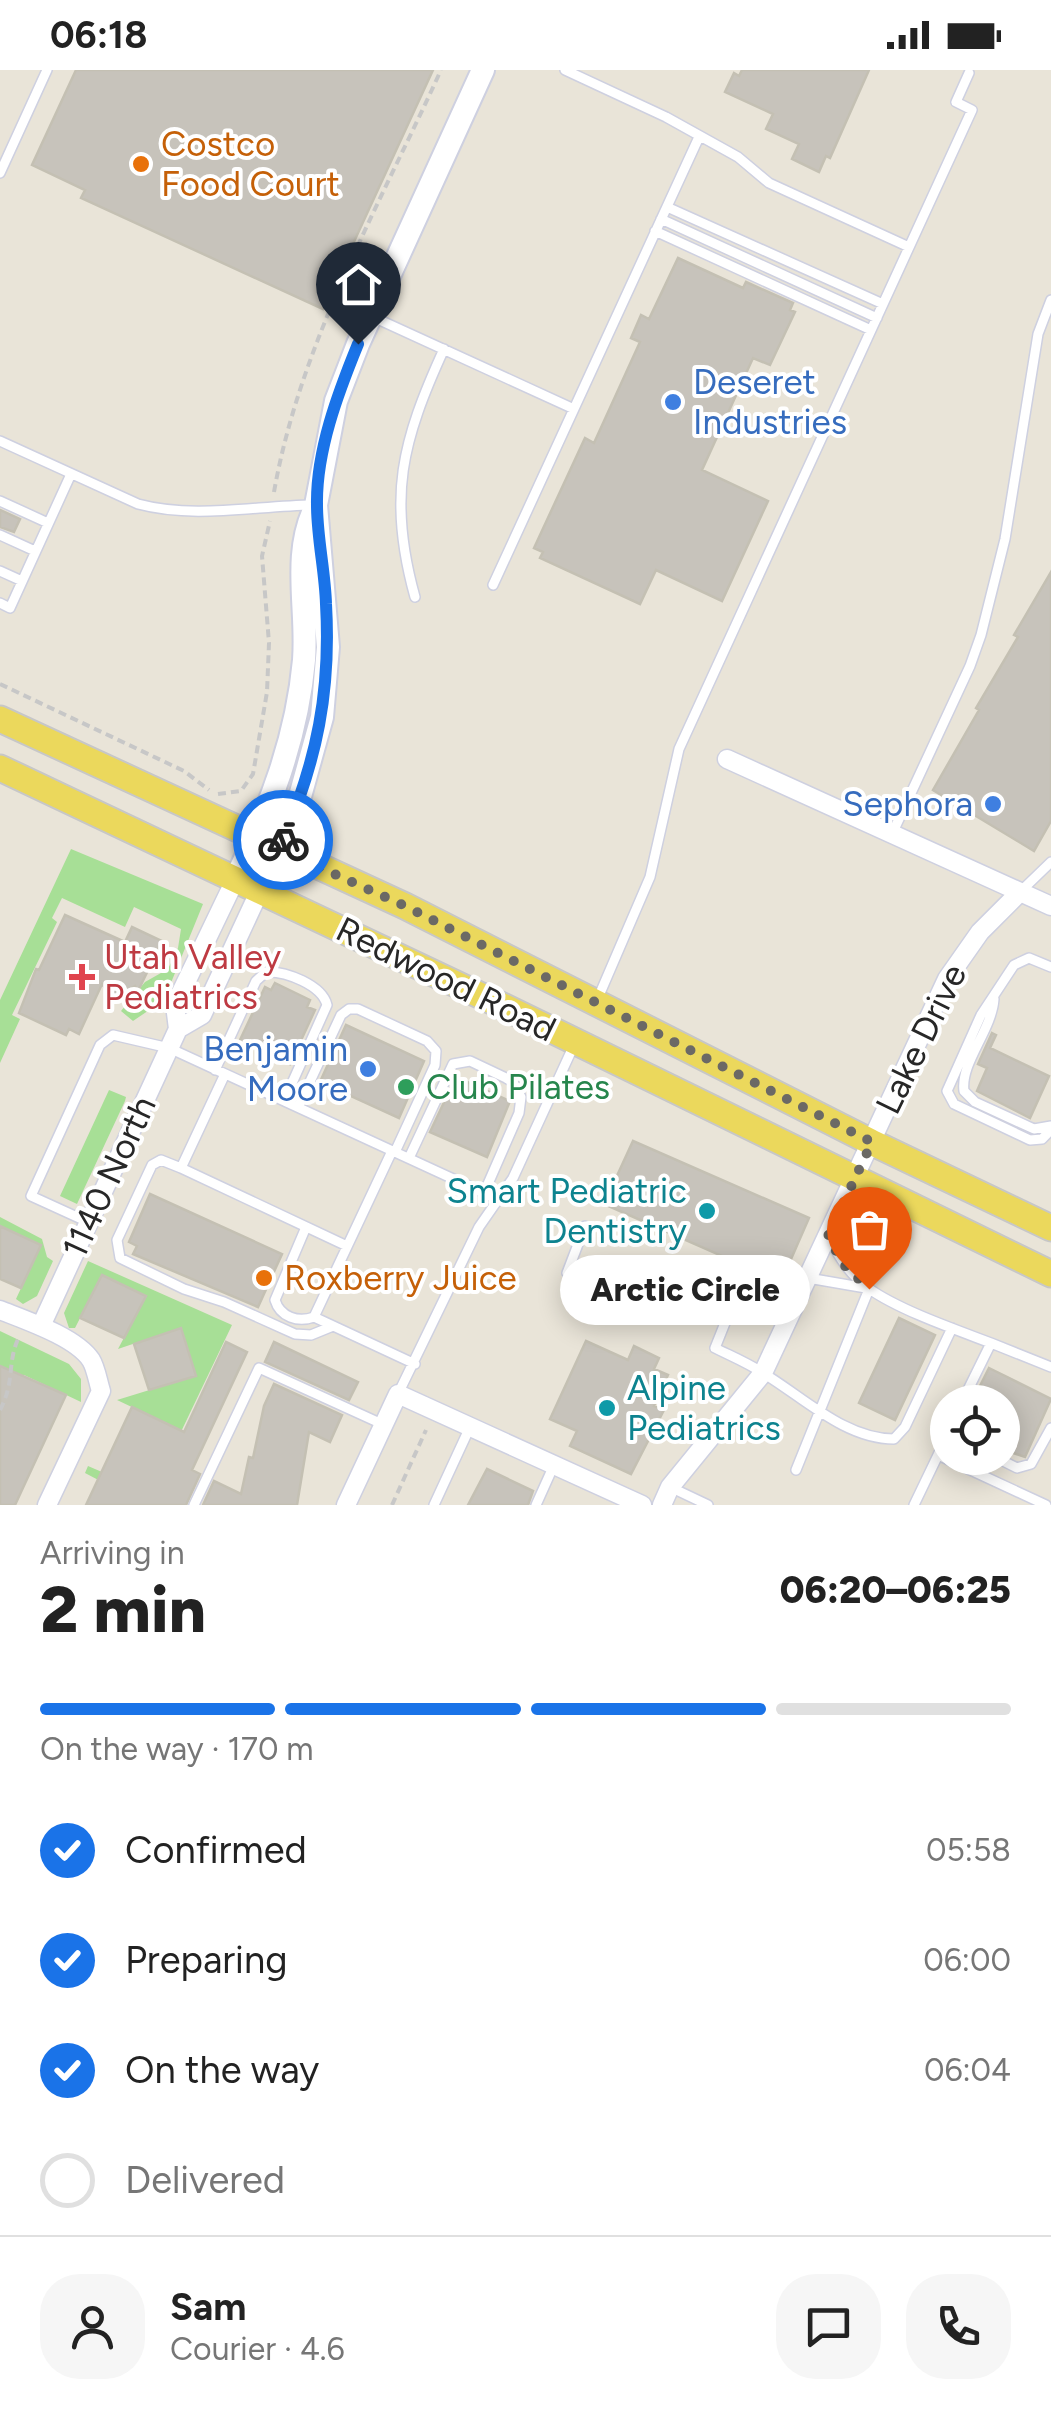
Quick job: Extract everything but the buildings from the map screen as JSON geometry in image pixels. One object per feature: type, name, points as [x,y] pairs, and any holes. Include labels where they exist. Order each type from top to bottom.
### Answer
[{"type":"main road","name":"Redwood Road","points":[[0,719],[405,906],[1051,1228]]},
{"type":"main road","name":"Redwood Road","points":[[0,768],[248,884],[1051,1274]]},
{"type":"street","points":[[316,505],[336,402],[483,70]]},
{"type":"street","name":"1140 North","points":[[178,1029],[202,1014],[248,884],[255,838],[286,758],[300,694],[306,633],[303,547],[316,505]]},
{"type":"street","name":"1140 North","points":[[41,1326],[178,1029],[175,1005],[248,884],[279,849],[312,761],[326,694],[326,600],[316,505]]},
{"type":"street","points":[[727,759],[1051,906]]},
{"type":"street","name":"Lake Drive","points":[[662,1505],[670,1487],[763,1373],[947,979],[980,932],[1020,892]]},
{"type":"street","points":[[0,1310],[41,1326],[76,1346],[91,1360],[101,1391],[47,1505]]},
{"type":"street","points":[[346,1505],[398,1394],[642,1505]]},
{"type":"lane","points":[[0,173],[47,70]]},
{"type":"lane","points":[[564,70],[666,117],[744,161],[769,183],[909,247]]},
{"type":"lane","points":[[596,1002],[650,877],[679,750],[972,110],[956,102],[969,73]]},
{"type":"lane","points":[[493,585],[699,137]]},
{"type":"lane","points":[[667,207],[883,304]]},
{"type":"lane","points":[[661,219],[876,318]]},
{"type":"lane","points":[[656,231],[871,330]]},
{"type":"lane","points":[[892,834],[970,666],[990,603],[1005,539],[1038,334],[1051,302]]},
{"type":"lane","points":[[371,316],[574,409]]},
{"type":"lane","points":[[415,596],[402,544],[401,478],[409,432],[444,349]]},
{"type":"lane","points":[[0,441],[138,504],[171,511],[316,505]]},
{"type":"lane","points":[[0,603],[10,608],[71,474]]},
{"type":"lane","points":[[0,500],[48,523]]},
{"type":"lane","points":[[0,535],[35,551]]},
{"type":"lane","points":[[0,571],[22,581]]},
{"type":"lane","points":[[1020,892],[1051,862]]},
{"type":"lane","points":[[1051,967],[1034,959],[1018,961],[980,1015],[949,1081],[948,1095],[959,1107],[1030,1140],[1042,1140],[1051,1128]]},
{"type":"lane","points":[[181,1168],[260,975],[273,970],[323,994],[327,1005],[284,1101]]},
{"type":"lane","points":[[994,999],[991,1019],[964,1076],[964,1091],[975,1102],[1034,1128],[1051,1128]]},
{"type":"lane","points":[[298,1108],[341,1015],[348,1008],[427,1041],[436,1051],[436,1064],[314,1317]]},
{"type":"lane","points":[[88,1222],[32,1196],[100,1045],[114,1036],[169,1048],[499,1200]]},
{"type":"lane","points":[[398,1394],[479,1226],[514,1178],[576,1042]]},
{"type":"lane","points":[[409,1158],[453,1064],[464,1060],[488,1069],[513,1082],[522,1105],[484,1192]]},
{"type":"lane","points":[[333,1326],[311,1335],[295,1334],[120,1258],[117,1240],[152,1165],[161,1160],[347,1246]]},
{"type":"lane","points":[[306,1226],[275,1300],[281,1312],[298,1320],[314,1317],[415,1364]]},
{"type":"lane","points":[[567,1272],[585,1226]]},
{"type":"lane","points":[[828,1236],[843,1264],[869,1289]]},
{"type":"lane","points":[[807,1278],[869,1289],[1051,1368]]},
{"type":"lane","points":[[796,1470],[869,1289]]},
{"type":"lane","points":[[735,1298],[714,1348],[763,1373],[820,1412],[878,1439],[894,1439],[904,1427],[952,1328]]},
{"type":"lane","points":[[970,1385],[991,1343]]},
{"type":"lane","points":[[194,1505],[258,1368],[384,1425]]},
{"type":"lane","points":[[434,1505],[470,1427]]},
{"type":"lane","points":[[1020,1467],[1031,1464],[1051,1428]]},
{"type":"lane","points":[[536,1505],[554,1465]]},
{"type":"lane","points":[[914,1505],[930,1472]]},
{"type":"lane","points":[[987,1475],[1046,1505]]},
{"type":"lane","points":[[670,1487],[708,1505]]},
{"type":"path","points":[[0,1410],[11,1390],[12,1351],[20,1334]]},
{"type":"path","points":[[392,1505],[426,1430]]},
{"type":"green space","points":[[71,849],[203,904],[164,1000],[133,1021],[121,1011],[145,982],[168,969],[178,948],[181,929],[134,907],[125,927],[62,898],[52,918],[57,922],[12,1015],[20,1019],[0,1063],[0,1000]]},
{"type":"green space","points":[[109,1090],[126,1097],[125,1101],[77,1204],[60,1196]]},
{"type":"green space","points":[[0,1217],[42,1239],[47,1257],[53,1261],[37,1296],[23,1304],[16,1299],[41,1245],[0,1226]]},
{"type":"green space","points":[[88,1261],[232,1325],[146,1505],[85,1473],[88,1466],[146,1491],[176,1428],[117,1400],[195,1376],[180,1328],[118,1349],[146,1296],[102,1275],[75,1328],[69,1328],[64,1313]]},
{"type":"green space","points":[[0,1331],[69,1364],[81,1379],[81,1402],[24,1375],[0,1424]]},
{"type":"way so far","points":[[283,840],[279,849],[405,906],[872,1142],[828,1236],[843,1264],[869,1289]]},
{"type":"place","name":"Costco Food Court","points":[[141,164]]},
{"type":"place","name":"Deseret Industries","points":[[673,402]]},
{"type":"place","name":"Sephora","points":[[993,804]]},
{"type":"place","name":"Utah Valley Pediatrics","points":[[82,977]]},
{"type":"place","name":"Benjamin Moore","points":[[368,1069]]},
{"type":"place","name":"Club Pilates","points":[[406,1087]]},
{"type":"place","name":"Smart Pediatric Dentistry","points":[[707,1211]]},
{"type":"place","name":"Roxberry Juice","points":[[264,1278]]},
{"type":"place","name":"Arctic Circle","points":[[869,1289]]},
{"type":"place","name":"Alpine Pediatrics","points":[[607,1408]]},
{"type":"route","points":[[283,840],[308,775],[326,694],[326,600],[316,505],[327,436],[358,344]]}]
